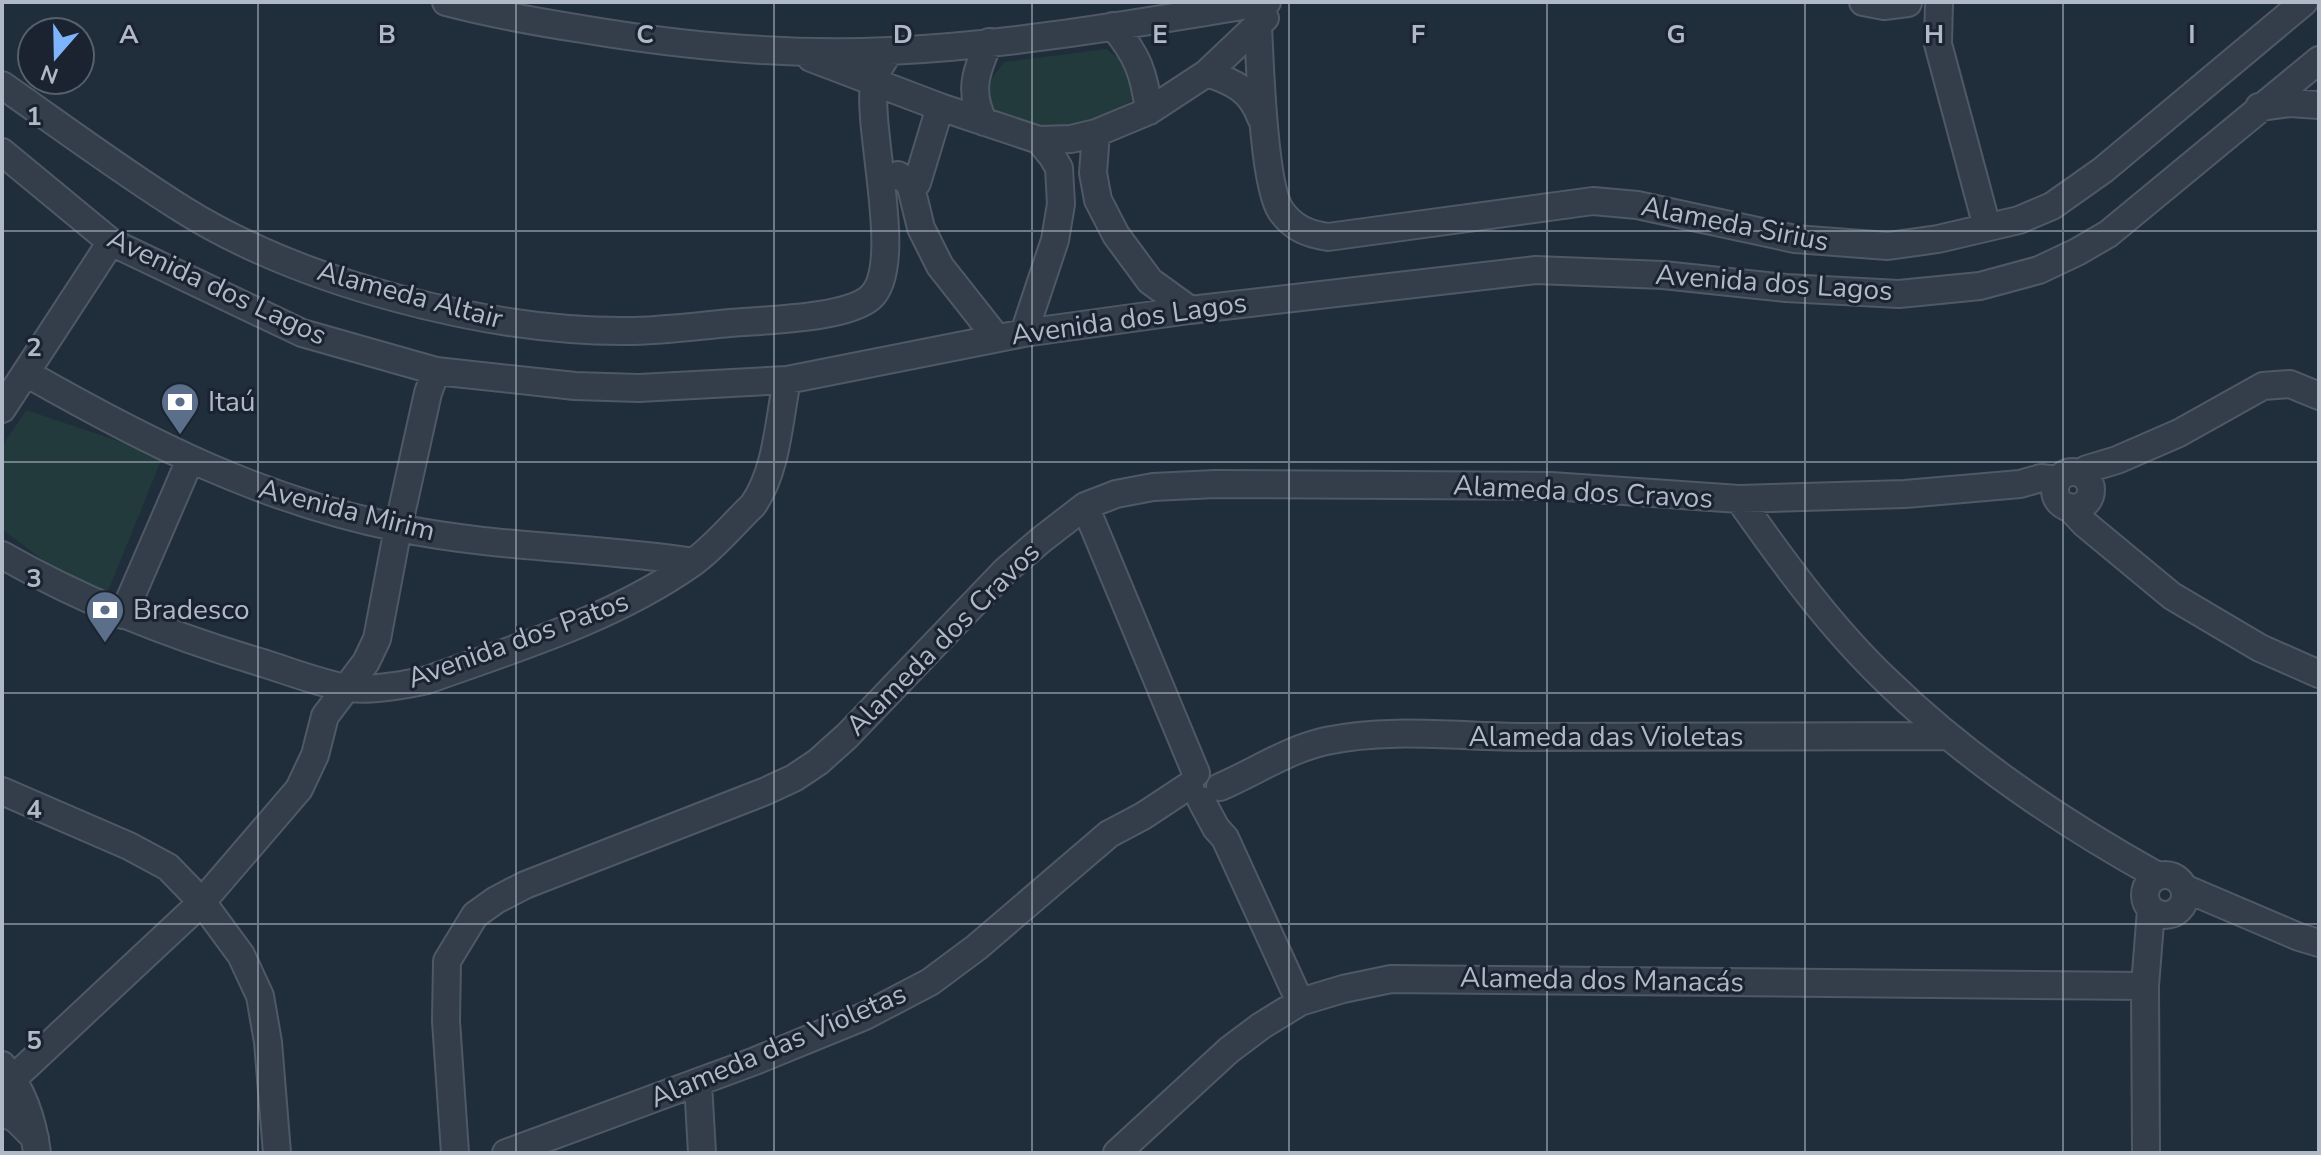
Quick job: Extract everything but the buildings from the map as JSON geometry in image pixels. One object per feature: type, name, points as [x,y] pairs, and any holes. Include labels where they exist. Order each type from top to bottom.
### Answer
[{"type":"street","points":[[446,2],[504,9],[656,41],[797,52],[890,51],[989,42],[1223,9],[1256,23]]},
{"type":"street","points":[[797,52],[940,107],[1039,140],[1071,139],[1096,133],[1149,111],[1207,73],[1281,2]]},
{"type":"street","points":[[1863,2],[1884,6],[1922,3],[1925,28],[1938,44],[1987,227]]},
{"type":"street","name":"Alameda Sirius","points":[[1265,129],[1274,198],[1292,224],[1309,234],[1328,237],[1478,214],[1593,201],[1637,205],[1795,239],[1888,246],[1938,239],[2019,220],[2052,206],[2103,170],[2304,2]]},
{"type":"street","points":[[1223,9],[1256,23]]},
{"type":"street","points":[[1256,23],[1265,129]]},
{"type":"street","points":[[1113,26],[1132,49],[1142,71],[1149,111]]},
{"type":"street","points":[[984,122],[974,99],[973,84],[989,42]]},
{"type":"street","points":[[874,82],[890,51]]},
{"type":"street","name":"Avenida dos Lagos","points":[[2,152],[111,242],[302,333],[436,371],[575,386],[639,388],[787,380],[996,337],[1190,310],[1536,270],[1663,275],[1786,288],[1899,294],[1980,286],[2039,270],[2108,234],[2319,60]]},
{"type":"street","points":[[1207,73],[1240,86],[1248,93],[1256,104],[1265,129]]},
{"type":"street","name":"Alameda Altair","points":[[2,85],[184,210],[260,249],[338,280],[456,313],[541,327],[628,331],[813,316],[859,306],[873,296],[882,279],[886,256],[874,82]]},
{"type":"street","points":[[2259,107],[2290,103],[2319,105]]},
{"type":"street","points":[[878,163],[910,183],[917,183],[940,107]]},
{"type":"street","points":[[1096,133],[1093,173],[1098,200],[1110,223],[1131,258],[1150,281],[1190,310]]},
{"type":"street","points":[[1024,333],[1055,240],[1061,204],[1059,168],[1039,140]]},
{"type":"street","points":[[910,183],[921,228],[940,266],[996,337]]},
{"type":"street","points":[[2,409],[111,242]]},
{"type":"street","points":[[36,1146],[22,1094],[6,1077],[202,902],[299,789],[315,755],[325,716],[366,662],[377,639],[398,528],[428,393],[436,371]]},
{"type":"street","name":"Avenida Mirim","points":[[26,373],[119,426],[190,460],[285,497],[398,528],[514,546],[638,553],[694,562]]},
{"type":"street","name":"Avenida dos Patos","points":[[2,555],[123,615],[234,654],[345,688],[407,684],[435,677],[609,611],[655,588],[694,562],[761,494],[778,431],[787,380]]},
{"type":"street","points":[[2319,396],[2290,384],[2263,386],[2179,433],[2117,460],[2105,481],[2074,491],[2099,517],[2104,537],[2172,596],[2260,648],[2319,674]]},
{"type":"street","points":[[123,615],[190,460]]},
{"type":"street","name":"Alameda dos Cravos","points":[[455,1153],[446,1021],[447,961],[475,915],[525,885],[794,778],[818,762],[847,736],[1005,571],[1085,506],[1116,494],[1153,487],[1215,484],[1551,486],[1739,499],[1905,494],[2020,484],[2074,491]]},
{"type":"street","points":[[1739,499],[1781,559],[1826,614],[1886,681],[1947,736],[2058,818],[2127,858],[2164,898],[2221,905],[2319,943]]},
{"type":"street","points":[[1085,506],[1183,737],[1195,748],[1206,785],[1227,823],[1225,838],[1300,1002]]},
{"type":"street","name":"Alameda das Violetas","points":[[506,1153],[698,1083],[865,1016],[930,982],[977,947],[1109,834],[1143,816],[1164,813],[1206,785],[1257,771],[1270,762],[1325,741],[1387,735],[1947,736]]},
{"type":"street","points":[[2,791],[129,846],[168,867],[202,902],[241,955],[260,996],[268,1042],[277,1153]]},
{"type":"street","points":[[2146,1153],[2145,986],[2149,943],[2164,898]]},
{"type":"street","name":"Alameda dos Manacás","points":[[1117,1153],[1229,1050],[1300,1002],[1391,979],[2145,986]]},
{"type":"street","points":[[698,1083],[702,1153]]},
{"type":"street","points":[[2,1111],[17,1120],[36,1146]]},
{"type":"green space","points":[[1106,49],[1125,63],[1132,100],[1112,118],[1067,131],[1027,130],[993,118],[985,102],[992,78],[1004,62]]},
{"type":"green space","points":[[26,410],[163,456],[102,606],[2,529],[2,446]]},
{"type":"place","name":"Itaú","points":[[180,436]]},
{"type":"place","name":"Bradesco","points":[[105,644]]}]
